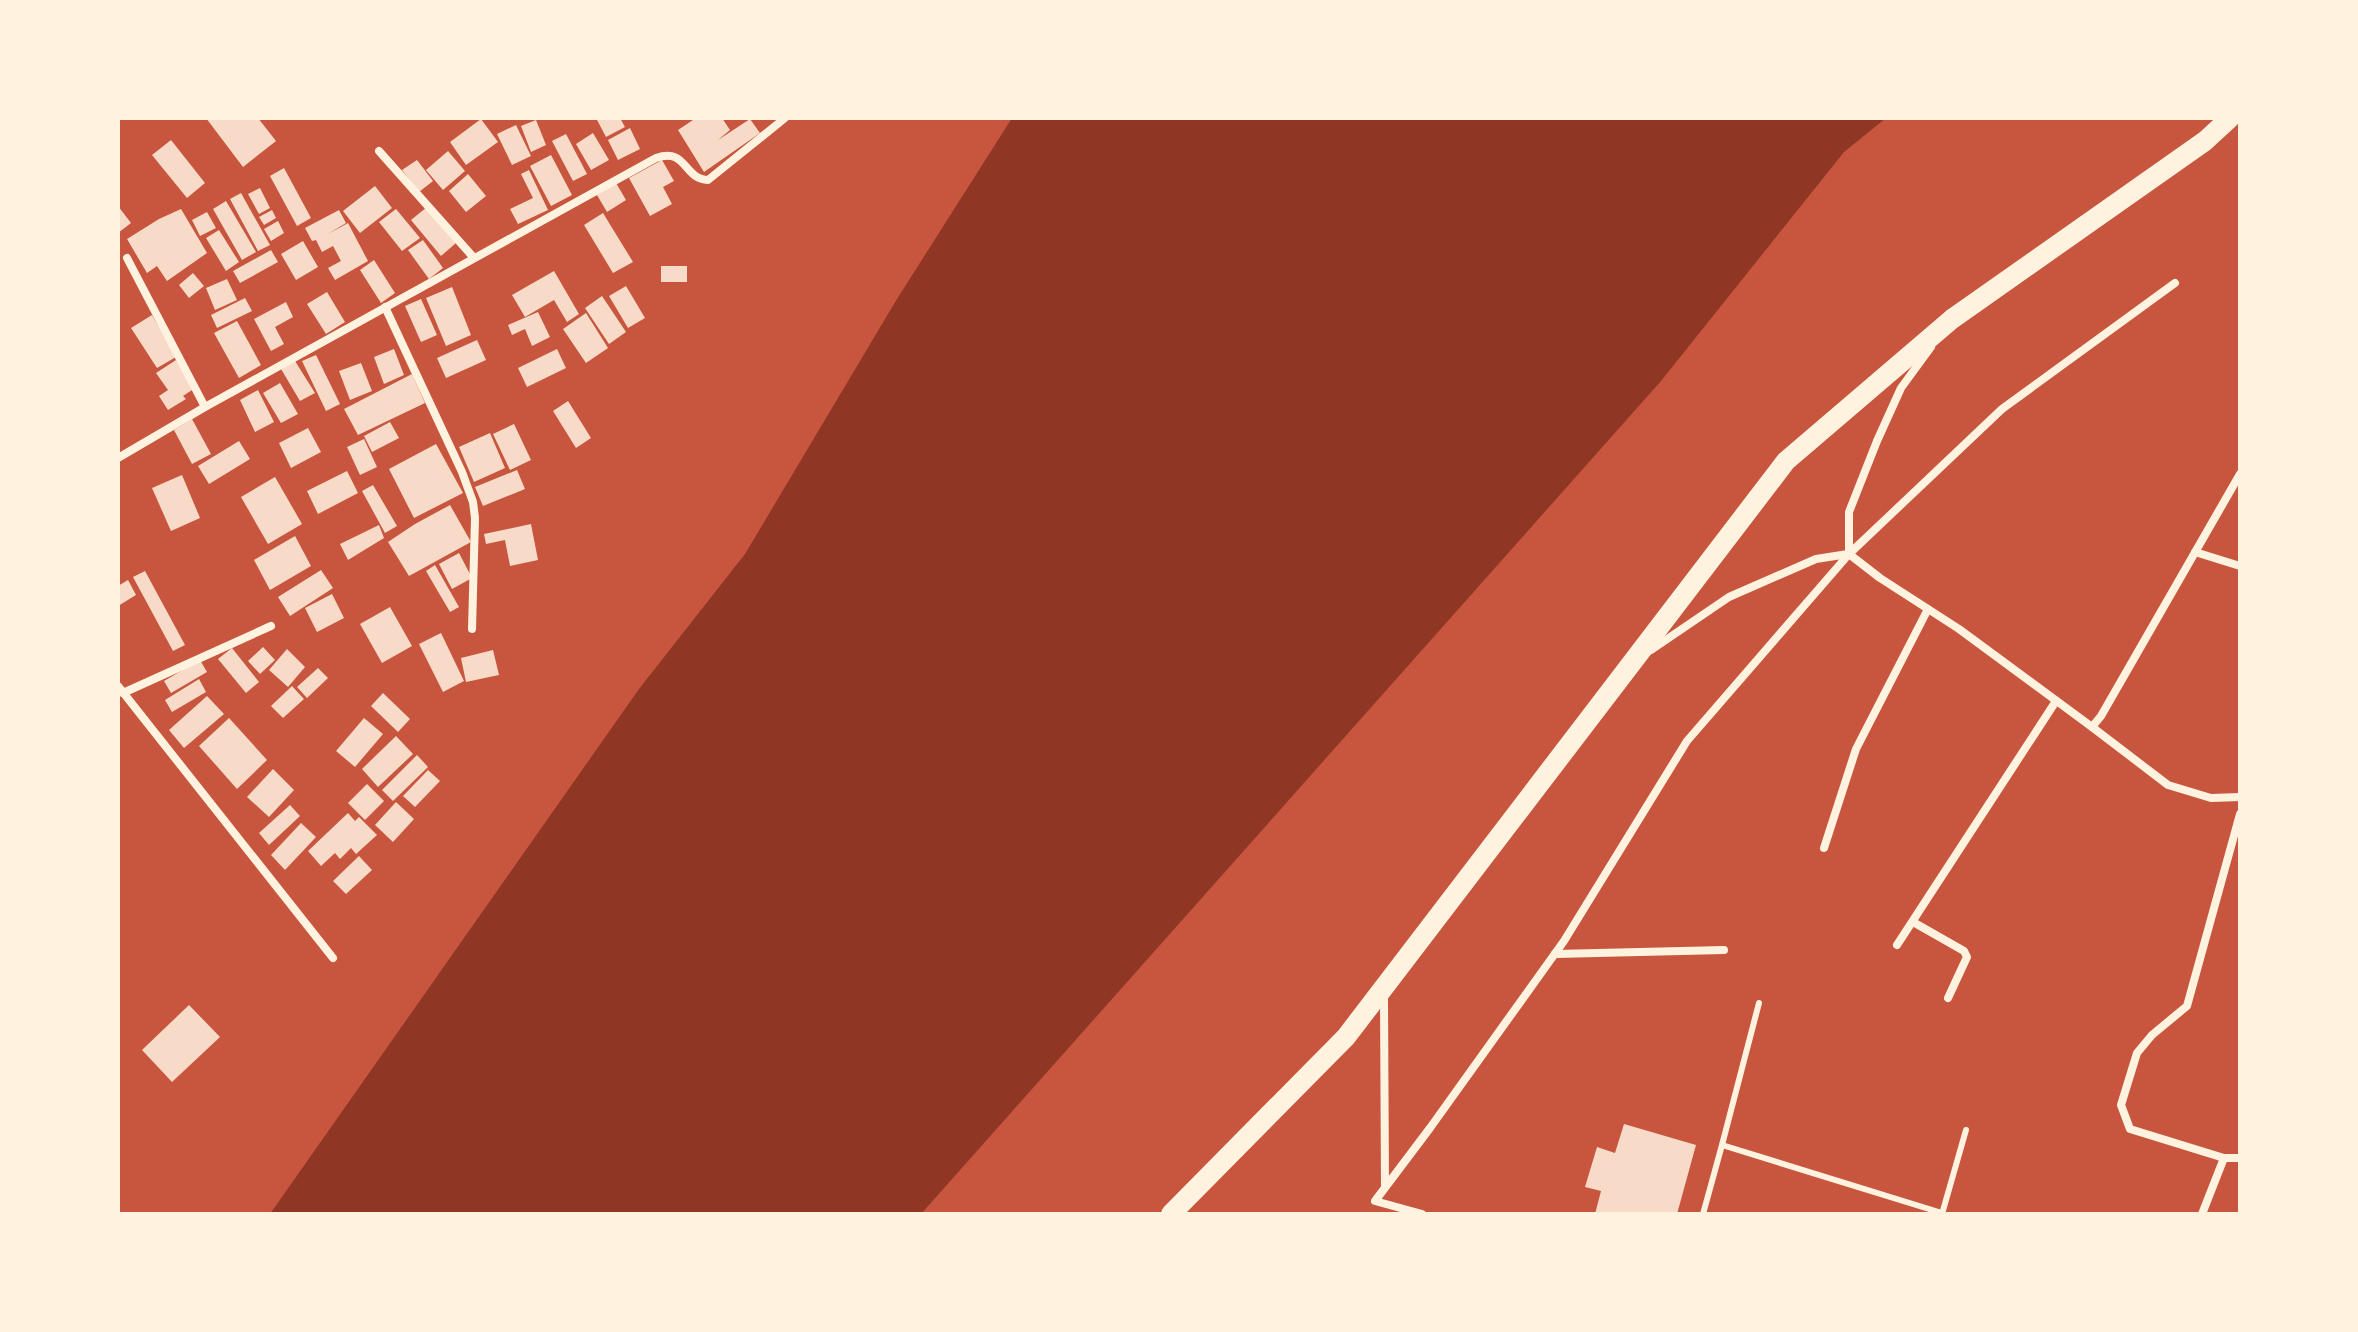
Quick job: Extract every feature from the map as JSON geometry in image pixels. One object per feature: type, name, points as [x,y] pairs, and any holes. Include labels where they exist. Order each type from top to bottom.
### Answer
[{"type":"main road","points":[[1171,1214],[1346,1037],[1786,461],[1952,319],[2205,141],[2230,118]]},
{"type":"street","points":[[118,458],[385,307],[663,156],[676,156],[697,178],[708,180],[785,118]]},
{"type":"street","points":[[379,151],[474,258]]},
{"type":"street","points":[[127,258],[205,407]]},
{"type":"street","points":[[1422,1214],[1375,1201],[1555,954],[1687,741],[1849,554],[2002,409],[2175,283]]},
{"type":"street","points":[[385,307],[441,423],[473,502],[472,629]]},
{"type":"street","points":[[1849,554],[1849,512],[1877,441],[1901,388],[1952,319]]},
{"type":"street","points":[[2092,727],[2240,474]]},
{"type":"street","points":[[2230,492],[2240,494]]},
{"type":"street","points":[[2195,552],[2240,566]]},
{"type":"street","points":[[1631,663],[1729,597],[1816,559],[1849,554],[1959,629],[2168,785],[2211,798],[2240,797]]},
{"type":"street","points":[[1824,848],[1856,749],[1928,609]]},
{"type":"street","points":[[271,626],[120,689],[333,958]]},
{"type":"street","points":[[1897,945],[2056,701]]},
{"type":"street","points":[[2240,814],[2187,1006],[2152,1035],[2137,1053],[2121,1105],[2130,1129],[2224,1158],[2240,1158]]},
{"type":"street","points":[[1913,922],[1964,951],[1967,957],[1948,998]]},
{"type":"street","points":[[1555,954],[1724,950]]},
{"type":"street","points":[[1384,987],[1385,1187]]},
{"type":"street","points":[[2202,1214],[2224,1158]]},
{"type":"lane","points":[[1703,1214],[1759,1003]]},
{"type":"lane","points":[[1722,1145],[1942,1213],[1966,1130]]},
{"type":"shaded area","points":[[1012,118],[1886,118],[1844,152],[1661,381],[921,1214],[270,1214],[639,689],[745,554],[897,299]]},
{"type":"building","points":[[206,118],[258,118],[276,141],[243,167]]},
{"type":"building","points":[[596,118],[620,118],[625,127],[606,137]]},
{"type":"building","points":[[696,118],[722,118],[730,130],[718,140],[750,119],[760,133],[704,172],[678,130]]},
{"type":"building","points":[[481,119],[498,142],[466,165],[450,142]]},
{"type":"building","points":[[536,120],[546,145],[531,152],[521,126]]},
{"type":"building","points":[[516,125],[531,156],[512,165],[497,134]]},
{"type":"building","points":[[630,128],[640,149],[618,160],[608,140]]},
{"type":"building","points":[[593,133],[609,160],[591,170],[576,144]]},
{"type":"building","points":[[566,134],[587,174],[573,181],[552,141]]},
{"type":"building","points":[[171,140],[205,183],[187,198],[152,155]]},
{"type":"building","points":[[448,151],[465,171],[443,190],[426,170]]},
{"type":"building","points":[[551,155],[572,195],[551,206],[530,166]]},
{"type":"building","points":[[417,160],[433,181],[419,192],[402,170]]},
{"type":"building","points":[[662,160],[674,181],[663,187],[672,204],[650,216],[629,178]]},
{"type":"building","points":[[284,168],[311,218],[297,226],[270,176]]},
{"type":"building","points":[[529,170],[548,210],[518,224],[510,209],[533,198],[521,174]]},
{"type":"building","points":[[468,174],[486,196],[466,212],[449,191]]},
{"type":"building","points":[[616,183],[626,200],[607,212],[597,195]]},
{"type":"building","points":[[375,186],[392,208],[360,233],[343,211]]},
{"type":"building","points":[[260,188],[270,208],[259,214],[248,194]]},
{"type":"building","points":[[241,193],[270,245],[258,251],[230,199]]},
{"type":"building","points":[[226,201],[256,252],[242,260],[213,209]]},
{"type":"building","points":[[118,206],[131,223],[118,233]]},
{"type":"building","points":[[427,207],[456,243],[441,256],[411,220]]},
{"type":"building","points":[[181,209],[207,253],[167,281],[157,266],[147,273],[127,239]]},
{"type":"building","points":[[396,209],[420,238],[402,251],[379,222]]},
{"type":"building","points":[[272,210],[276,218],[264,225],[259,217]]},
{"type":"building","points":[[339,210],[346,223],[328,234],[348,223],[368,261],[335,280],[328,268],[341,261],[333,246],[322,252],[305,228]]},
{"type":"building","points":[[207,212],[216,228],[200,236],[192,220]]},
{"type":"building","points":[[603,213],[633,262],[613,273],[584,225]]},
{"type":"building","points":[[278,221],[284,233],[271,241],[264,229]]},
{"type":"building","points":[[219,230],[239,262],[226,271],[206,238]]},
{"type":"building","points":[[423,240],[443,268],[429,279],[408,250]]},
{"type":"building","points":[[303,241],[318,267],[296,280],[281,254]]},
{"type":"building","points":[[271,250],[278,262],[240,283],[233,271]]},
{"type":"building","points":[[374,260],[395,293],[381,303],[360,270]]},
{"type":"building","points":[[661,266],[687,266],[687,282],[661,282]]},
{"type":"building","points":[[554,271],[579,314],[567,322],[554,300],[525,317],[512,295]]},
{"type":"building","points":[[193,273],[204,286],[189,298],[179,285]]},
{"type":"building","points":[[227,279],[237,300],[215,310],[206,288]]},
{"type":"building","points":[[626,286],[645,318],[628,328],[609,296]]},
{"type":"building","points":[[452,287],[471,335],[446,346],[426,298]]},
{"type":"building","points":[[327,292],[345,322],[326,334],[307,304]]},
{"type":"building","points":[[602,296],[626,332],[609,344],[585,308]]},
{"type":"building","points":[[245,298],[252,311],[217,328],[211,315]]},
{"type":"building","points":[[421,299],[437,335],[421,342],[405,306]]},
{"type":"building","points":[[286,302],[293,317],[275,327],[284,344],[271,351],[254,319]]},
{"type":"building","points":[[538,312],[550,337],[532,346],[525,329],[512,335],[508,325]]},
{"type":"building","points":[[586,313],[608,348],[586,363],[563,329]]},
{"type":"building","points":[[152,315],[176,357],[157,368],[131,328]]},
{"type":"building","points":[[237,321],[261,365],[239,378],[214,333]]},
{"type":"building","points":[[477,340],[486,360],[446,378],[437,358]]},
{"type":"building","points":[[394,349],[404,375],[384,384],[374,357]]},
{"type":"building","points":[[557,349],[566,368],[527,387],[518,368]]},
{"type":"building","points":[[316,355],[340,404],[326,411],[302,361]]},
{"type":"building","points":[[176,360],[195,388],[183,396],[186,399],[168,410],[159,396],[168,390],[156,373]]},
{"type":"building","points":[[295,361],[315,393],[300,401],[281,369]]},
{"type":"building","points":[[361,363],[372,391],[350,400],[339,371]]},
{"type":"building","points":[[412,374],[425,403],[358,435],[344,409]]},
{"type":"building","points":[[280,383],[298,414],[281,423],[263,393]]},
{"type":"building","points":[[258,390],[274,422],[255,432],[240,400]]},
{"type":"building","points":[[568,401],[591,438],[576,448],[553,411]]},
{"type":"building","points":[[192,419],[211,454],[192,464],[174,430]]},
{"type":"building","points":[[390,422],[399,438],[372,452],[364,436]]},
{"type":"building","points":[[514,424],[531,460],[510,470],[493,434]]},
{"type":"building","points":[[308,428],[321,452],[291,468],[279,443]]},
{"type":"building","points":[[490,433],[505,468],[474,482],[459,447]]},
{"type":"building","points":[[364,439],[377,467],[360,475],[347,447]]},
{"type":"building","points":[[239,441],[250,459],[209,484],[198,466]]},
{"type":"building","points":[[436,444],[463,493],[414,518],[389,469]]},
{"type":"building","points":[[517,470],[525,489],[483,506],[475,487]]},
{"type":"building","points":[[347,471],[358,493],[318,514],[307,491]]},
{"type":"building","points":[[182,475],[200,518],[171,531],[152,488]]},
{"type":"building","points":[[275,477],[302,524],[268,544],[241,497]]},
{"type":"building","points":[[373,485],[397,526],[385,533],[362,491]]},
{"type":"building","points":[[450,505],[471,542],[409,576],[388,542]]},
{"type":"building","points":[[531,524],[538,560],[510,566],[505,540],[486,544],[484,534]]},
{"type":"building","points":[[379,525],[384,538],[348,560],[340,544]]},
{"type":"building","points":[[295,536],[311,566],[270,590],[254,560]]},
{"type":"building","points":[[459,553],[472,578],[452,589],[439,564]]},
{"type":"building","points":[[435,565],[459,607],[450,612],[426,571]]},
{"type":"building","points":[[321,570],[333,588],[290,616],[278,597]]},
{"type":"building","points":[[145,571],[185,645],[173,651],[133,577]]},
{"type":"building","points":[[128,580],[136,595],[118,606],[118,586]]},
{"type":"building","points":[[332,594],[344,618],[317,632],[305,608]]},
{"type":"building","points":[[390,607],[412,646],[382,663],[360,624]]},
{"type":"building","points":[[441,633],[464,681],[443,692],[419,644]]},
{"type":"building","points":[[263,647],[275,660],[260,674],[248,661]]},
{"type":"building","points":[[232,648],[259,682],[246,693],[218,659]]},
{"type":"building","points":[[287,649],[305,667],[288,687],[269,670]]},
{"type":"building","points":[[493,650],[499,675],[466,682],[461,658]]},
{"type":"building","points":[[200,660],[207,672],[171,693],[164,681]]},
{"type":"building","points":[[318,668],[328,678],[307,698],[297,687]]},
{"type":"building","points":[[199,679],[206,692],[172,712],[165,700]]},
{"type":"building","points":[[292,686],[304,699],[283,718],[271,706]]},
{"type":"building","points":[[383,693],[410,719],[398,732],[371,706]]},
{"type":"building","points":[[207,696],[224,714],[184,748],[169,730]]},
{"type":"building","points":[[229,718],[267,760],[237,789],[199,746]]},
{"type":"building","points":[[364,718],[383,734],[355,767],[336,751]]},
{"type":"building","points":[[396,736],[413,754],[378,787],[362,769]]},
{"type":"building","points":[[417,755],[428,767],[393,801],[382,790]]},
{"type":"building","points":[[273,769],[294,790],[269,817],[247,797]]},
{"type":"building","points":[[428,770],[440,781],[415,807],[403,796]]},
{"type":"building","points":[[367,784],[384,801],[365,820],[348,803]]},
{"type":"building","points":[[396,802],[414,819],[393,842],[375,825]]},
{"type":"building","points":[[290,805],[300,816],[269,845],[259,833]]},
{"type":"building","points":[[348,813],[355,821],[359,817],[377,835],[356,854],[351,848],[340,859],[335,853],[321,866],[308,851]]},
{"type":"building","points":[[301,823],[316,837],[285,870],[271,855]]},
{"type":"building","points":[[359,856],[372,870],[346,894],[333,881]]},
{"type":"building","points":[[189,1005],[220,1037],[172,1082],[142,1050]]},
{"type":"building","points":[[1624,1124],[1696,1145],[1677,1214],[1595,1214],[1601,1191],[1585,1187],[1597,1147],[1615,1153]]}]
